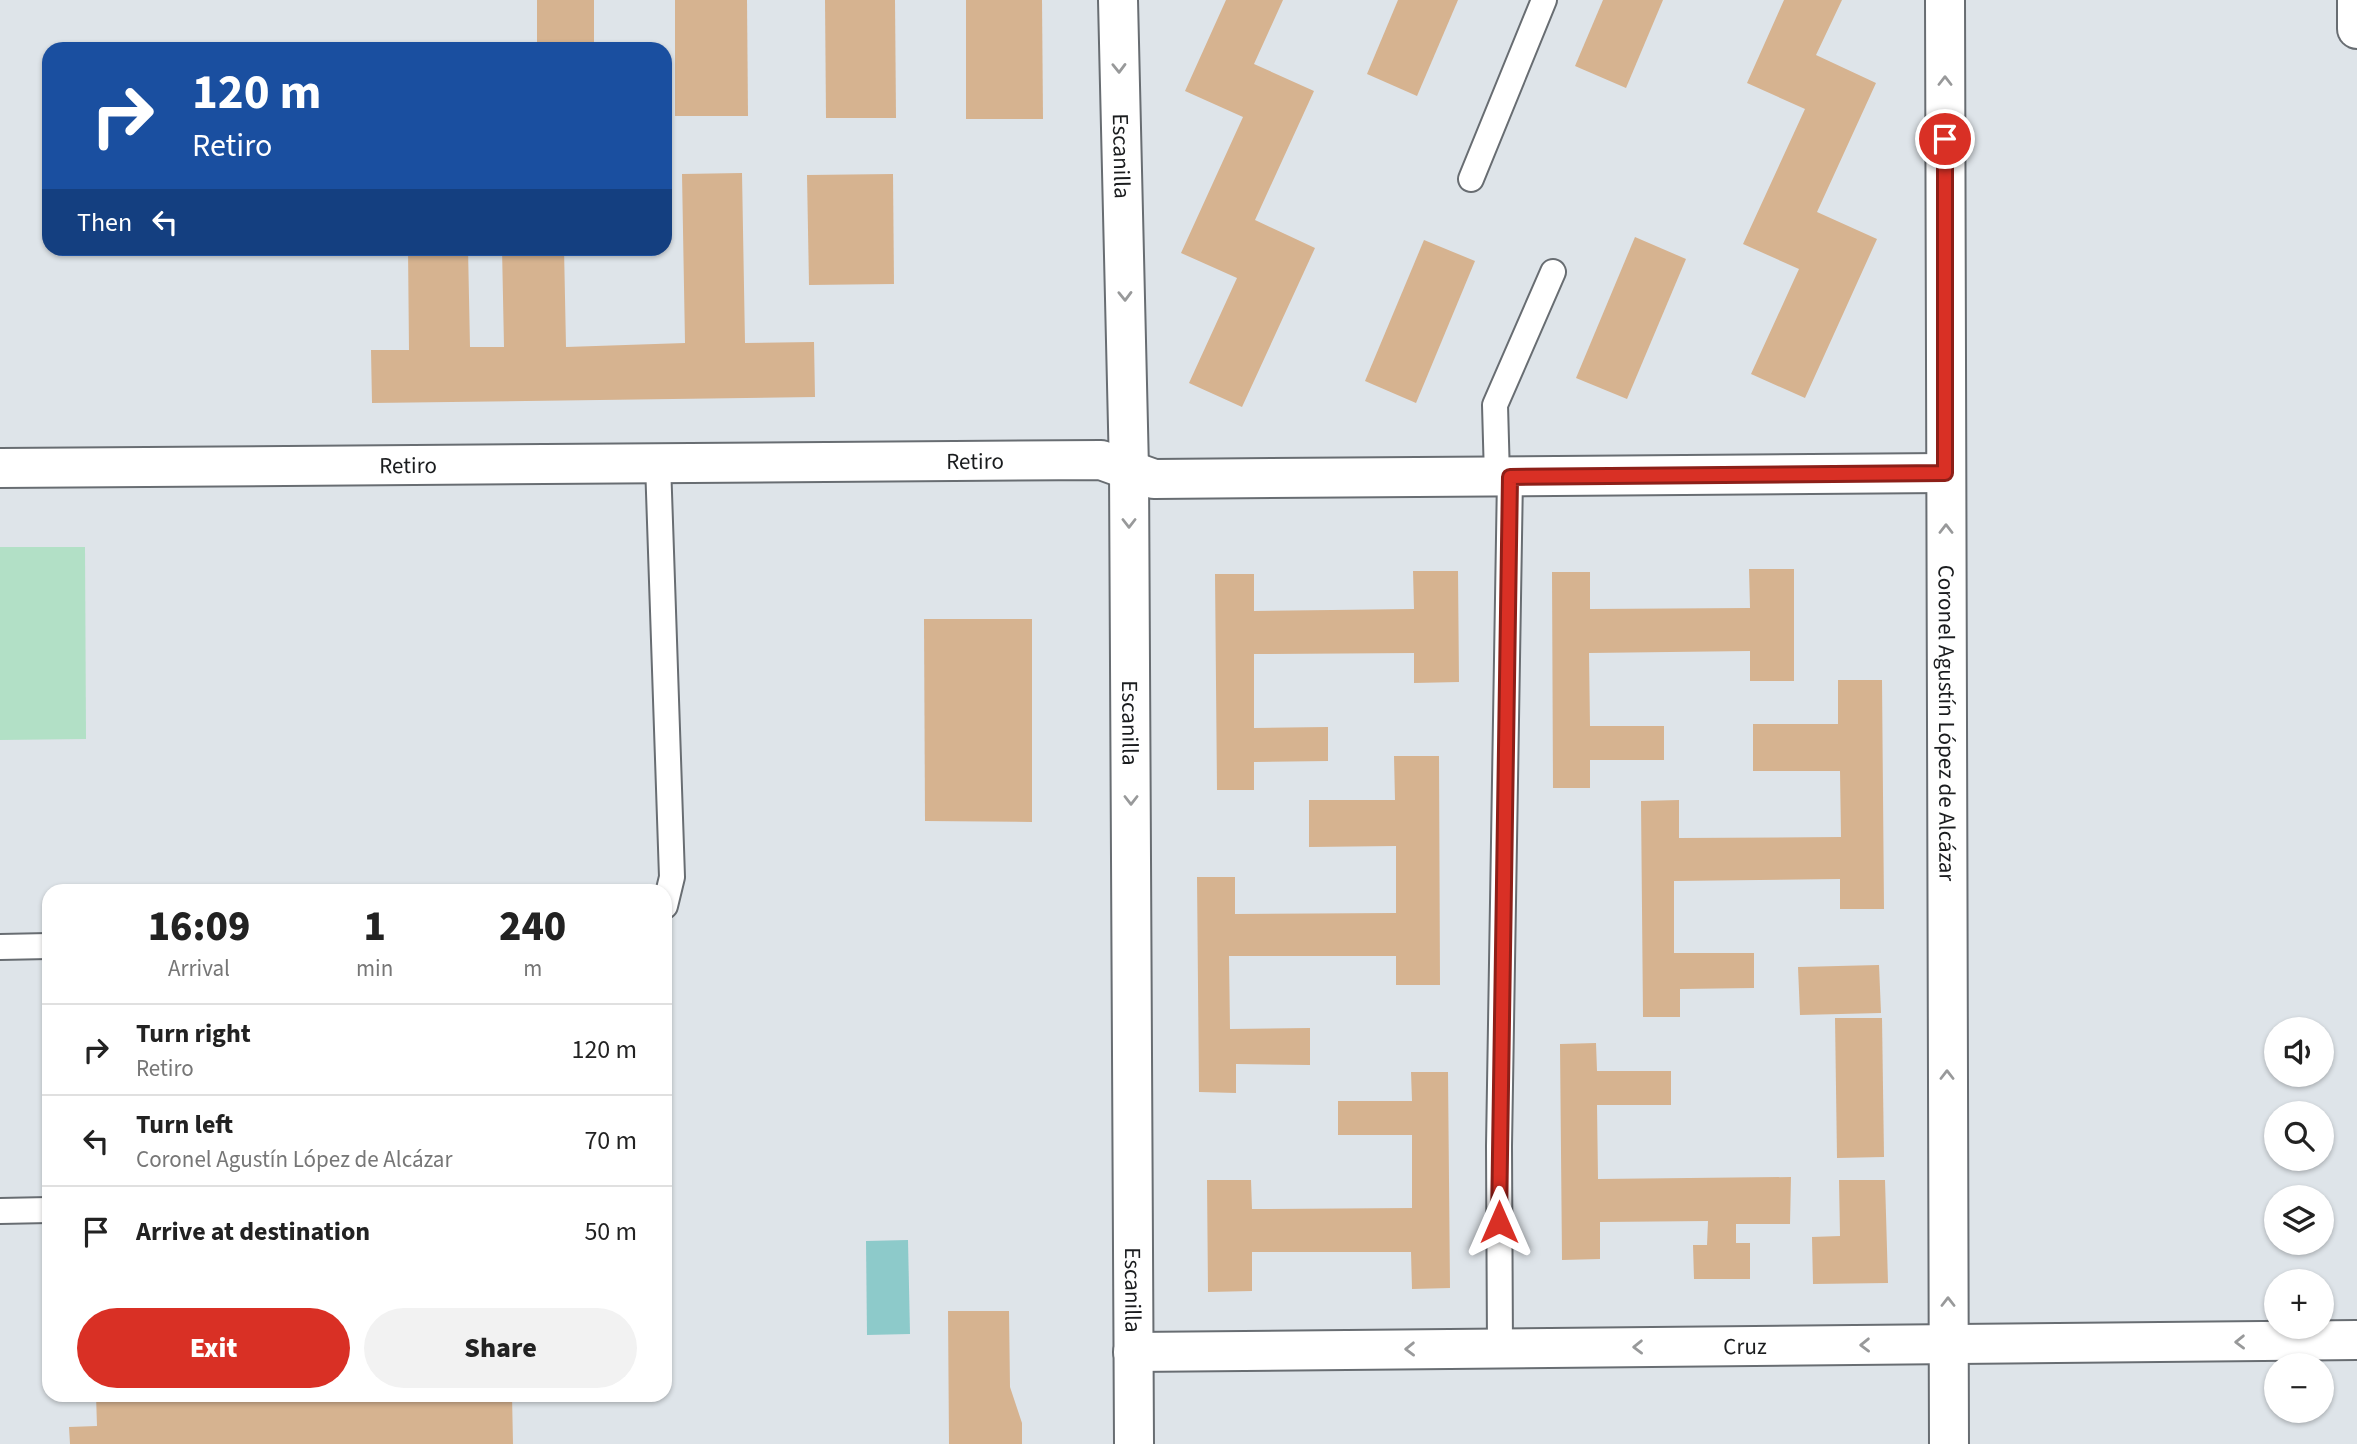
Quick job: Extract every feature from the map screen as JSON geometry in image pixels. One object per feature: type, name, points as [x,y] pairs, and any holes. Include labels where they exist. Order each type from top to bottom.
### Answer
[{"type":"street","name":"Escanilla","points":[[1118,0],[1129,469],[1134,1444]]},
{"type":"street","name":"Coronel Agustín López de Alcázar","points":[[1945,0],[1949,1444]]},
{"type":"street","points":[[2357,0],[2357,29]]},
{"type":"street","name":"Retiro","points":[[0,468],[1101,460],[1154,479],[1945,473]]},
{"type":"street","name":"Cruz","points":[[1133,1352],[2357,1340]]},
{"type":"lane","points":[[1471,179],[1544,0]]},
{"type":"lane","points":[[1500,1349],[1503,477],[1495,405],[1553,272]]},
{"type":"lane","points":[[658,463],[670,884]]},
{"type":"lane","points":[[0,947],[42,946]]},
{"type":"lane","points":[[0,1210],[42,1210]]},
{"type":"green space","points":[[0,547],[85,547],[86,739],[0,740]]},
{"type":"water","points":[[908,1240],[910,1334],[867,1335],[866,1241]]},
{"type":"building","points":[[537,0],[594,0],[594,42],[537,42]]},
{"type":"building","points":[[675,0],[747,0],[748,116],[675,116]]},
{"type":"building","points":[[825,0],[895,0],[896,118],[826,118]]},
{"type":"building","points":[[966,0],[1042,0],[1043,119],[966,119]]},
{"type":"building","points":[[1226,0],[1283,0],[1254,64],[1314,91],[1255,220],[1315,248],[1242,407],[1189,383],[1237,278],[1181,253],[1243,117],[1185,91]]},
{"type":"building","points":[[1398,0],[1458,0],[1417,96],[1367,74]]},
{"type":"building","points":[[1603,0],[1663,0],[1626,88],[1575,66]]},
{"type":"building","points":[[1784,0],[1842,0],[1816,55],[1876,83],[1817,212],[1877,239],[1805,398],[1751,374],[1799,269],[1743,244],[1805,109],[1747,83]]},
{"type":"building","points":[[742,173],[745,343],[814,342],[815,397],[372,403],[371,350],[409,350],[408,256],[468,256],[470,347],[504,347],[502,256],[564,256],[566,347],[685,343],[682,174]]},
{"type":"building","points":[[893,174],[894,284],[809,285],[807,175]]},
{"type":"building","points":[[1635,237],[1686,259],[1627,399],[1576,378]]},
{"type":"building","points":[[1424,240],[1475,261],[1416,403],[1365,381]]},
{"type":"building","points":[[1749,569],[1794,569],[1794,681],[1750,681],[1750,651],[1589,653],[1590,726],[1664,726],[1664,760],[1590,760],[1590,788],[1553,788],[1552,572],[1590,572],[1590,609],[1750,608]]},
{"type":"building","points":[[1413,571],[1458,571],[1459,682],[1414,683],[1414,653],[1254,654],[1254,728],[1328,727],[1328,761],[1254,762],[1254,790],[1217,790],[1215,574],[1254,574],[1254,611],[1414,609]]},
{"type":"building","points":[[924,619],[1032,619],[1032,822],[925,821]]},
{"type":"building","points":[[1838,680],[1882,680],[1884,909],[1840,909],[1840,879],[1674,881],[1674,953],[1754,953],[1754,988],[1680,989],[1680,1017],[1643,1017],[1641,801],[1679,800],[1679,838],[1841,837],[1840,771],[1753,771],[1753,724],[1838,724]]},
{"type":"building","points":[[1394,756],[1439,756],[1440,985],[1396,985],[1396,956],[1229,956],[1230,1029],[1310,1028],[1310,1065],[1236,1064],[1236,1093],[1199,1092],[1197,877],[1235,877],[1235,914],[1396,913],[1396,846],[1309,847],[1309,800],[1395,800]]},
{"type":"building","points":[[1879,965],[1881,1013],[1800,1015],[1798,967]]},
{"type":"building","points":[[1835,1018],[1882,1018],[1884,1157],[1837,1158]]},
{"type":"building","points":[[1596,1043],[1597,1071],[1671,1071],[1671,1105],[1597,1105],[1598,1179],[1791,1177],[1790,1224],[1736,1224],[1736,1243],[1750,1243],[1750,1279],[1694,1279],[1693,1245],[1707,1245],[1708,1221],[1600,1222],[1600,1259],[1562,1260],[1560,1044]]},
{"type":"building","points":[[1411,1072],[1448,1072],[1450,1288],[1412,1289],[1411,1252],[1252,1252],[1252,1291],[1208,1292],[1207,1180],[1251,1180],[1252,1209],[1412,1208],[1412,1135],[1338,1135],[1338,1101],[1412,1101]]},
{"type":"building","points":[[1839,1180],[1885,1180],[1888,1283],[1813,1284],[1812,1237],[1840,1236]]},
{"type":"building","points":[[948,1311],[1009,1311],[1010,1387],[1022,1423],[1022,1444],[949,1444]]},
{"type":"building","points":[[96,1402],[512,1402],[513,1444],[70,1444],[69,1427],[97,1426]]},
{"type":"route","points":[[1499,1222],[1510,477],[1945,473],[1945,139]]}]
